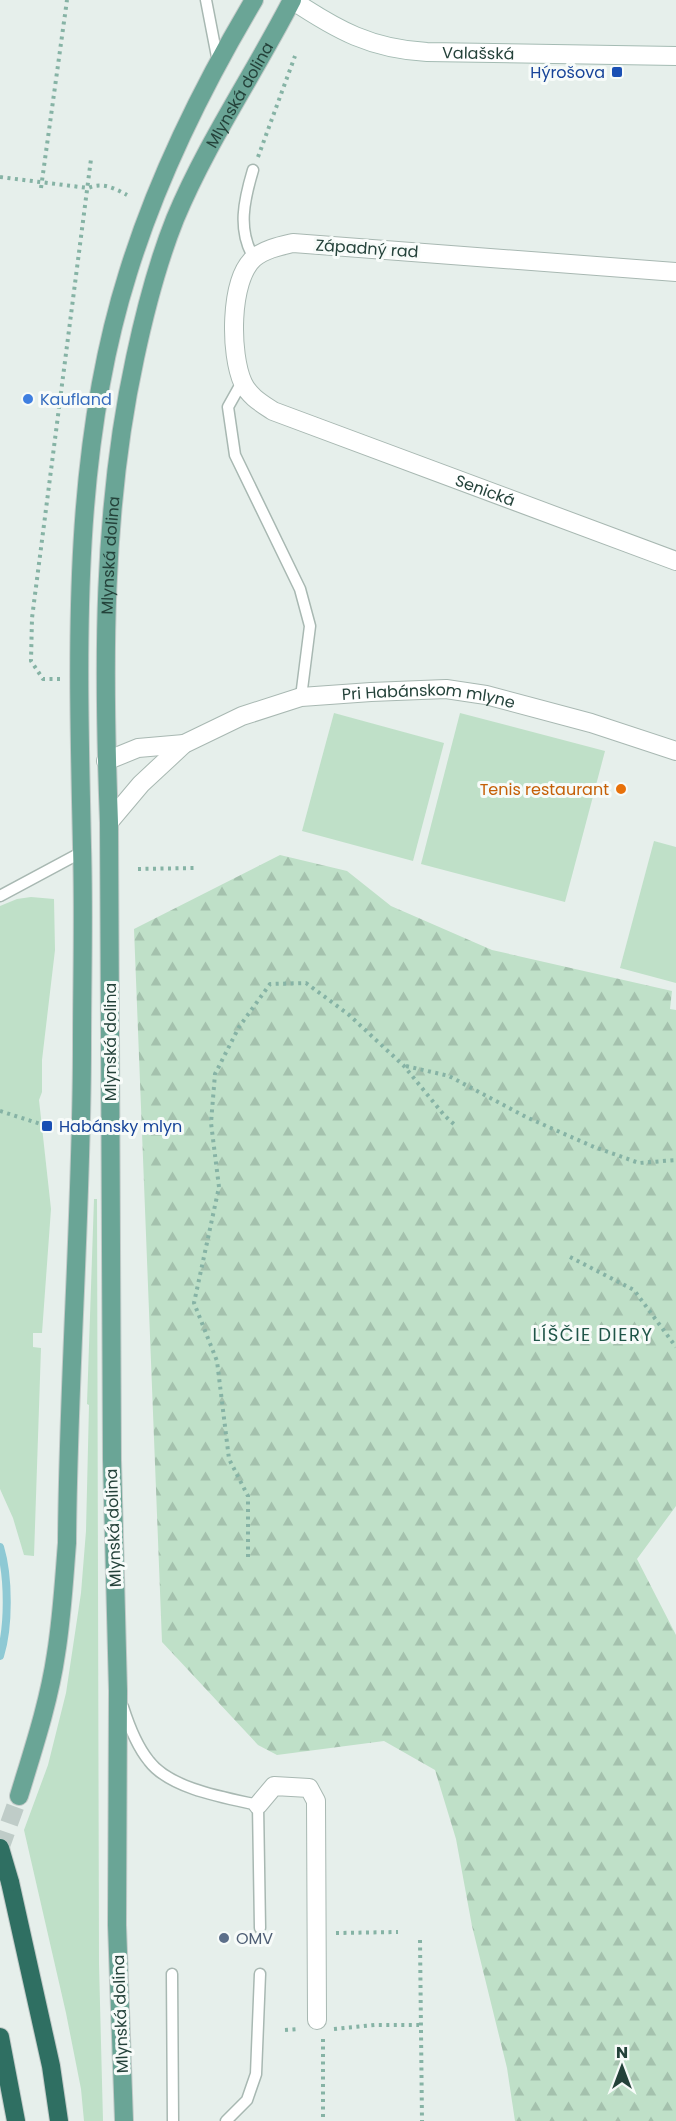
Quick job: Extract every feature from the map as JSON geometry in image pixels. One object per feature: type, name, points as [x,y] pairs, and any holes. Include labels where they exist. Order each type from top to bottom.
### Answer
[{"type":"highway","points":[[0,1848],[10,1882],[51,2066],[59,2121]]},
{"type":"highway","points":[[0,2037],[16,2121]]},
{"type":"main road","name":"Mlynská dolina","points":[[19,1797],[40,1726],[56,1656],[63,1602],[82,1123],[80,781],[84,531],[99,392],[118,307],[147,216],[218,64],[254,0]]},
{"type":"main road","name":"Mlynská dolina","points":[[124,2121],[117,1925],[118,1691],[112,1449],[109,822],[106,761],[110,525],[121,430],[146,305],[162,254],[188,189],[292,0]]},
{"type":"main road","points":[[80,781],[106,761]]},
{"type":"main road","points":[[82,852],[109,822]]},
{"type":"street","name":"Valašská","points":[[292,0],[342,31],[397,50],[676,56]]},
{"type":"street","name":"Západný rad","points":[[254,258],[271,248],[293,243],[676,272]]},
{"type":"street","points":[[242,382],[234,334],[235,298],[246,268],[254,258]]},
{"type":"street","name":"Senická","points":[[242,382],[259,402],[293,420],[676,561]]},
{"type":"street","name":"Pri Habánskom mlyne","points":[[109,822],[141,784],[184,744],[242,716],[300,697],[446,689],[486,695],[591,723],[676,751]]},
{"type":"street","name":"Pri Habánskom mlyne","points":[[106,761],[138,748],[184,744]]},
{"type":"street","points":[[258,1805],[274,1786],[309,1788],[316,1801],[318,2027]]},
{"type":"lane","points":[[206,0],[218,64]]},
{"type":"lane","points":[[253,170],[246,193],[244,236],[246,245],[254,258]]},
{"type":"lane","points":[[242,382],[228,407],[235,455],[300,589],[310,626],[300,697]]},
{"type":"lane","points":[[0,896],[82,852]]},
{"type":"lane","points":[[118,1691],[129,1728],[149,1762],[169,1778],[206,1793],[258,1805],[260,1928]]},
{"type":"lane","points":[[172,1974],[173,2121]]},
{"type":"lane","points":[[226,2121],[247,2100],[256,2074],[260,1974]]},
{"type":"path","points":[[41,188],[67,0]]},
{"type":"path","points":[[253,170],[295,56]]},
{"type":"path","points":[[62,679],[43,679],[30,661],[32,618],[91,159]]},
{"type":"path","points":[[0,177],[88,188],[97,184],[105,185],[128,195]]},
{"type":"path","points":[[138,869],[195,868]]},
{"type":"path","points":[[248,1557],[248,1496],[229,1459],[217,1361],[194,1303],[219,1187],[210,1123],[215,1074],[238,1027],[270,984],[306,982],[348,1014],[404,1066],[444,1115],[457,1127]]},
{"type":"path","points":[[404,1066],[449,1076],[526,1117],[605,1151],[639,1162],[676,1160]]},
{"type":"path","points":[[0,1111],[47,1126]]},
{"type":"path","points":[[570,1257],[634,1290],[676,1347]]},
{"type":"path","points":[[326,1933],[398,1932]]},
{"type":"path","points":[[420,1940],[419,2025],[422,2121]]},
{"type":"path","points":[[285,2030],[419,2025]]},
{"type":"path","points":[[318,2027],[323,2121]]},
{"type":"green space","points":[[334,713],[444,743],[413,861],[302,831]]},
{"type":"green space","points":[[460,713],[605,751],[565,902],[421,864]]},
{"type":"green space","points":[[654,841],[676,847],[676,983],[620,968]]},
{"type":"green space","points":[[280,855],[347,871],[391,906],[492,950],[672,991],[670,1009],[676,1010],[676,1506],[637,1559],[676,1635],[676,2121],[515,2121],[507,2068],[472,1926],[456,1839],[435,1770],[384,1741],[277,1755],[258,1745],[162,1642],[134,929]]},
{"type":"green space","points":[[31,897],[54,899],[55,950],[42,1060],[42,1092],[39,1100],[51,1209],[42,1333],[33,1333],[33,1347],[41,1348],[34,1556],[24,1555],[13,1518],[0,1489],[0,906],[17,899]]},
{"type":"green space","points":[[94,1199],[97,1199],[99,1964],[103,2121],[84,2121],[81,2089],[66,2013],[24,1830],[48,1765],[66,1693],[81,1593],[86,1531],[89,1405],[87,1404]]},
{"type":"waterway","points":[[0,1547],[7,1602],[0,1656]]},
{"type":"tunnel","points":[[0,1849],[19,1796]]},
{"type":"place","name":"Hýrošova","points":[[617,72]]},
{"type":"place","name":"Kaufland","points":[[28,399]]},
{"type":"place","name":"Tenis restaurant","points":[[621,789]]},
{"type":"place","name":"Habánsky mlyn","points":[[47,1126]]},
{"type":"place","name":"OMV","points":[[224,1938]]},
{"type":"district","name":"LÍŠČIE DIERY","points":[[593,1335]]}]
